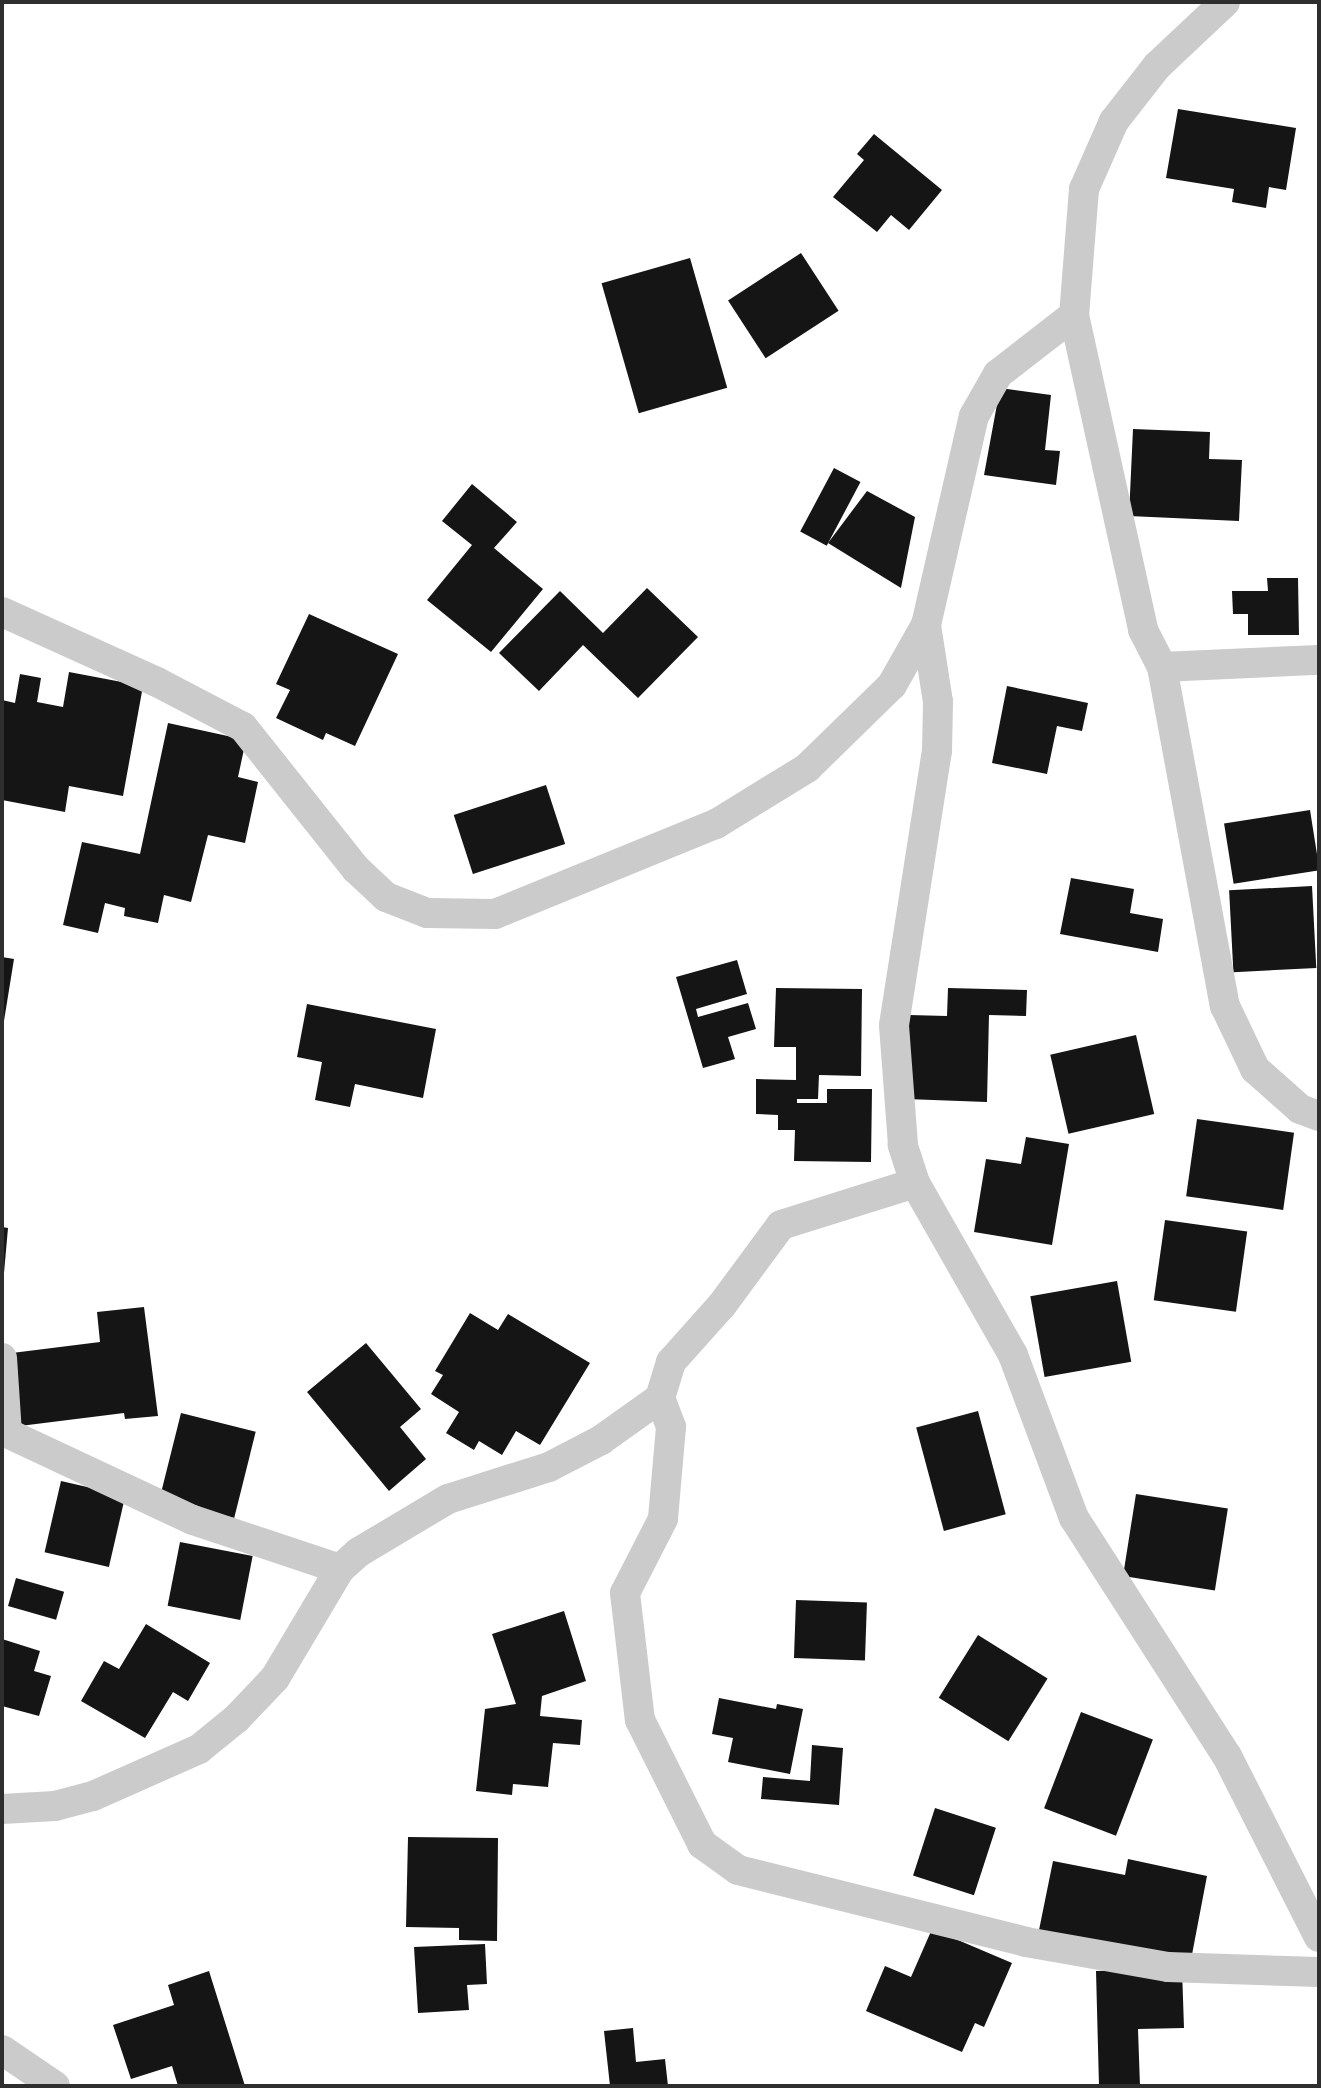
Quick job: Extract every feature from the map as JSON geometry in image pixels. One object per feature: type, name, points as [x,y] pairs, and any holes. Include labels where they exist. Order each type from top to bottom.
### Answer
[{"type":"street","points":[[1225,2],[1157,66],[1114,121],[1084,190],[1074,315],[1143,630],[1162,667],[1225,1006],[1255,1069],[1300,1109],[1319,1116]]},
{"type":"street","points":[[2,612],[157,682],[243,727],[356,869],[386,897],[427,913],[495,914],[716,824],[807,768],[892,685],[926,625],[974,416],[998,374],[1074,315]]},
{"type":"street","points":[[926,625],[938,702],[937,751],[894,1025],[903,1145],[915,1183],[1013,1355],[1074,1518],[1227,1756],[1319,1937]]},
{"type":"street","points":[[1162,667],[1319,660]]},
{"type":"street","points":[[2,1810],[55,1806],[93,1797],[199,1749],[237,1718],[275,1678],[340,1569],[359,1552],[448,1499],[549,1467],[601,1440],[660,1398],[671,1362],[722,1305],[781,1226],[915,1183]]},
{"type":"street","points":[[2,1358],[7,1433],[193,1520],[340,1569]]},
{"type":"street","points":[[660,1398],[671,1427],[663,1519],[625,1593],[640,1720],[702,1844],[738,1870],[1026,1942],[1168,1967],[1319,1972]]},
{"type":"street","points":[[2,2050],[55,2086]]},
{"type":"building","points":[[1178,109],[1296,128],[1286,190],[1269,187],[1266,208],[1232,202],[1234,189],[1166,178]]},
{"type":"building","points":[[874,134],[942,190],[909,230],[891,215],[877,232],[833,197],[864,160],[857,154]]},
{"type":"building","points":[[801,253],[839,311],[766,358],[728,300]]},
{"type":"building","points":[[690,258],[727,388],[639,413],[602,283]]},
{"type":"building","points":[[1000,388],[1051,395],[1045,450],[1060,451],[1056,485],[984,475]]},
{"type":"building","points":[[1133,429],[1210,432],[1209,459],[1242,460],[1239,521],[1129,516]]},
{"type":"building","points":[[834,468],[860,482],[827,546],[800,532]]},
{"type":"building","points":[[472,484],[517,522],[494,548],[543,589],[491,652],[427,600],[472,545],[442,521]]},
{"type":"building","points":[[867,491],[915,517],[901,588],[828,543]]},
{"type":"building","points":[[1267,578],[1298,578],[1299,635],[1248,635],[1248,614],[1233,614],[1232,591],[1268,591]]},
{"type":"building","points":[[647,588],[698,637],[638,698],[583,645],[539,691],[499,653],[560,591],[603,633]]},
{"type":"building","points":[[309,614],[398,654],[355,746],[326,733],[323,740],[276,718],[290,690],[276,684]]},
{"type":"building","points":[[69,672],[143,686],[123,796],[69,786],[65,812],[2,800],[2,700],[15,703],[20,674],[41,678],[37,702],[63,707]]},
{"type":"building","points":[[1007,686],[1088,703],[1082,731],[1057,726],[1047,774],[992,763]]},
{"type":"building","points":[[168,723],[246,740],[238,777],[258,782],[245,843],[208,835],[191,902],[164,895],[158,923],[124,916],[125,908],[105,903],[98,933],[63,925],[82,842],[140,854]]},
{"type":"building","points":[[546,785],[565,844],[473,874],[454,815]]},
{"type":"building","points":[[1310,810],[1319,870],[1234,884],[1224,824]]},
{"type":"building","points":[[1071,878],[1134,889],[1130,913],[1163,919],[1158,952],[1060,934]]},
{"type":"building","points":[[1312,886],[1316,968],[1233,972],[1229,890]]},
{"type":"building","points":[[2,957],[14,959],[3,1027],[2,1027]]},
{"type":"building","points":[[737,960],[747,994],[696,1009],[698,1017],[748,1003],[756,1029],[728,1037],[735,1059],[703,1068],[676,977]]},
{"type":"building","points":[[776,988],[862,989],[861,1076],[819,1075],[818,1099],[797,1099],[797,1103],[827,1103],[827,1089],[872,1089],[871,1162],[794,1161],[795,1130],[778,1130],[778,1115],[756,1114],[756,1079],[796,1080],[796,1047],[774,1047]]},
{"type":"building","points":[[948,988],[1027,990],[1026,1016],[989,1015],[987,1102],[906,1099],[909,1015],[947,1016]]},
{"type":"building","points":[[307,1004],[436,1029],[423,1098],[355,1084],[350,1107],[315,1100],[322,1062],[297,1057]]},
{"type":"building","points":[[1136,1035],[1154,1114],[1068,1134],[1050,1055]]},
{"type":"building","points":[[1197,1119],[1294,1133],[1283,1210],[1186,1196]]},
{"type":"building","points":[[1026,1137],[1069,1144],[1052,1245],[974,1232],[986,1159],[1021,1164]]},
{"type":"building","points":[[1165,1220],[1247,1232],[1236,1312],[1154,1300]]},
{"type":"building","points":[[2,1227],[8,1228],[4,1273],[2,1273]]},
{"type":"building","points":[[1117,1281],[1131,1362],[1045,1377],[1030,1296]]},
{"type":"building","points":[[144,1307],[158,1416],[125,1419],[124,1413],[20,1426],[12,1353],[100,1342],[97,1312]]},
{"type":"building","points":[[470,1313],[498,1330],[508,1314],[590,1363],[540,1445],[516,1431],[502,1455],[479,1441],[474,1450],[446,1433],[459,1412],[431,1394],[443,1375],[435,1371]]},
{"type":"building","points":[[366,1343],[421,1409],[400,1427],[426,1459],[389,1491],[307,1392]]},
{"type":"building","points":[[978,1411],[1006,1514],[944,1531],[916,1428]]},
{"type":"building","points":[[181,1413],[256,1432],[234,1518],[159,1499]]},
{"type":"building","points":[[61,1481],[125,1496],[109,1567],[45,1552]]},
{"type":"building","points":[[1136,1494],[1228,1509],[1215,1591],[1123,1576]]},
{"type":"building","points":[[180,1542],[253,1556],[240,1620],[168,1606]]},
{"type":"building","points":[[16,1578],[64,1592],[56,1620],[8,1606]]},
{"type":"building","points":[[796,1600],[867,1602],[865,1660],[794,1658]]},
{"type":"building","points":[[564,1611],[586,1681],[542,1696],[540,1716],[582,1720],[580,1745],[553,1743],[548,1787],[513,1784],[512,1795],[476,1791],[485,1709],[516,1704],[492,1634]]},
{"type":"building","points":[[146,1624],[210,1663],[188,1701],[173,1692],[145,1738],[81,1701],[104,1661],[119,1669]]},
{"type":"building","points":[[978,1635],[1048,1678],[1008,1741],[939,1698]]},
{"type":"building","points":[[2,1639],[40,1651],[34,1671],[51,1676],[39,1716],[2,1706]]},
{"type":"building","points":[[719,1698],[776,1709],[777,1704],[803,1709],[790,1774],[728,1762],[733,1738],[712,1734]]},
{"type":"building","points":[[1081,1712],[1153,1740],[1116,1836],[1044,1808]]},
{"type":"building","points":[[812,1745],[843,1748],[839,1805],[761,1799],[763,1777],[810,1781]]},
{"type":"building","points":[[935,1808],[996,1828],[974,1895],[913,1876]]},
{"type":"building","points":[[408,1837],[498,1838],[497,1941],[459,1940],[459,1928],[406,1927]]},
{"type":"building","points":[[1128,1859],[1207,1876],[1190,1965],[1038,1935],[1053,1861],[1125,1875]]},
{"type":"building","points":[[932,1929],[1012,1963],[984,2027],[975,2023],[962,2052],[866,2011],[885,1966],[911,1977]]},
{"type":"building","points":[[485,1944],[487,1984],[467,1985],[469,2010],[418,2013],[414,1947]]},
{"type":"building","points":[[1182,1969],[1184,2028],[1138,2029],[1140,2086],[1099,2086],[1096,1971]]},
{"type":"building","points":[[209,1971],[245,2086],[178,2086],[172,2066],[131,2079],[113,2025],[174,2005],[168,1985]]},
{"type":"building","points":[[633,2028],[636,2062],[665,2059],[668,2086],[610,2086],[604,2031]]}]
